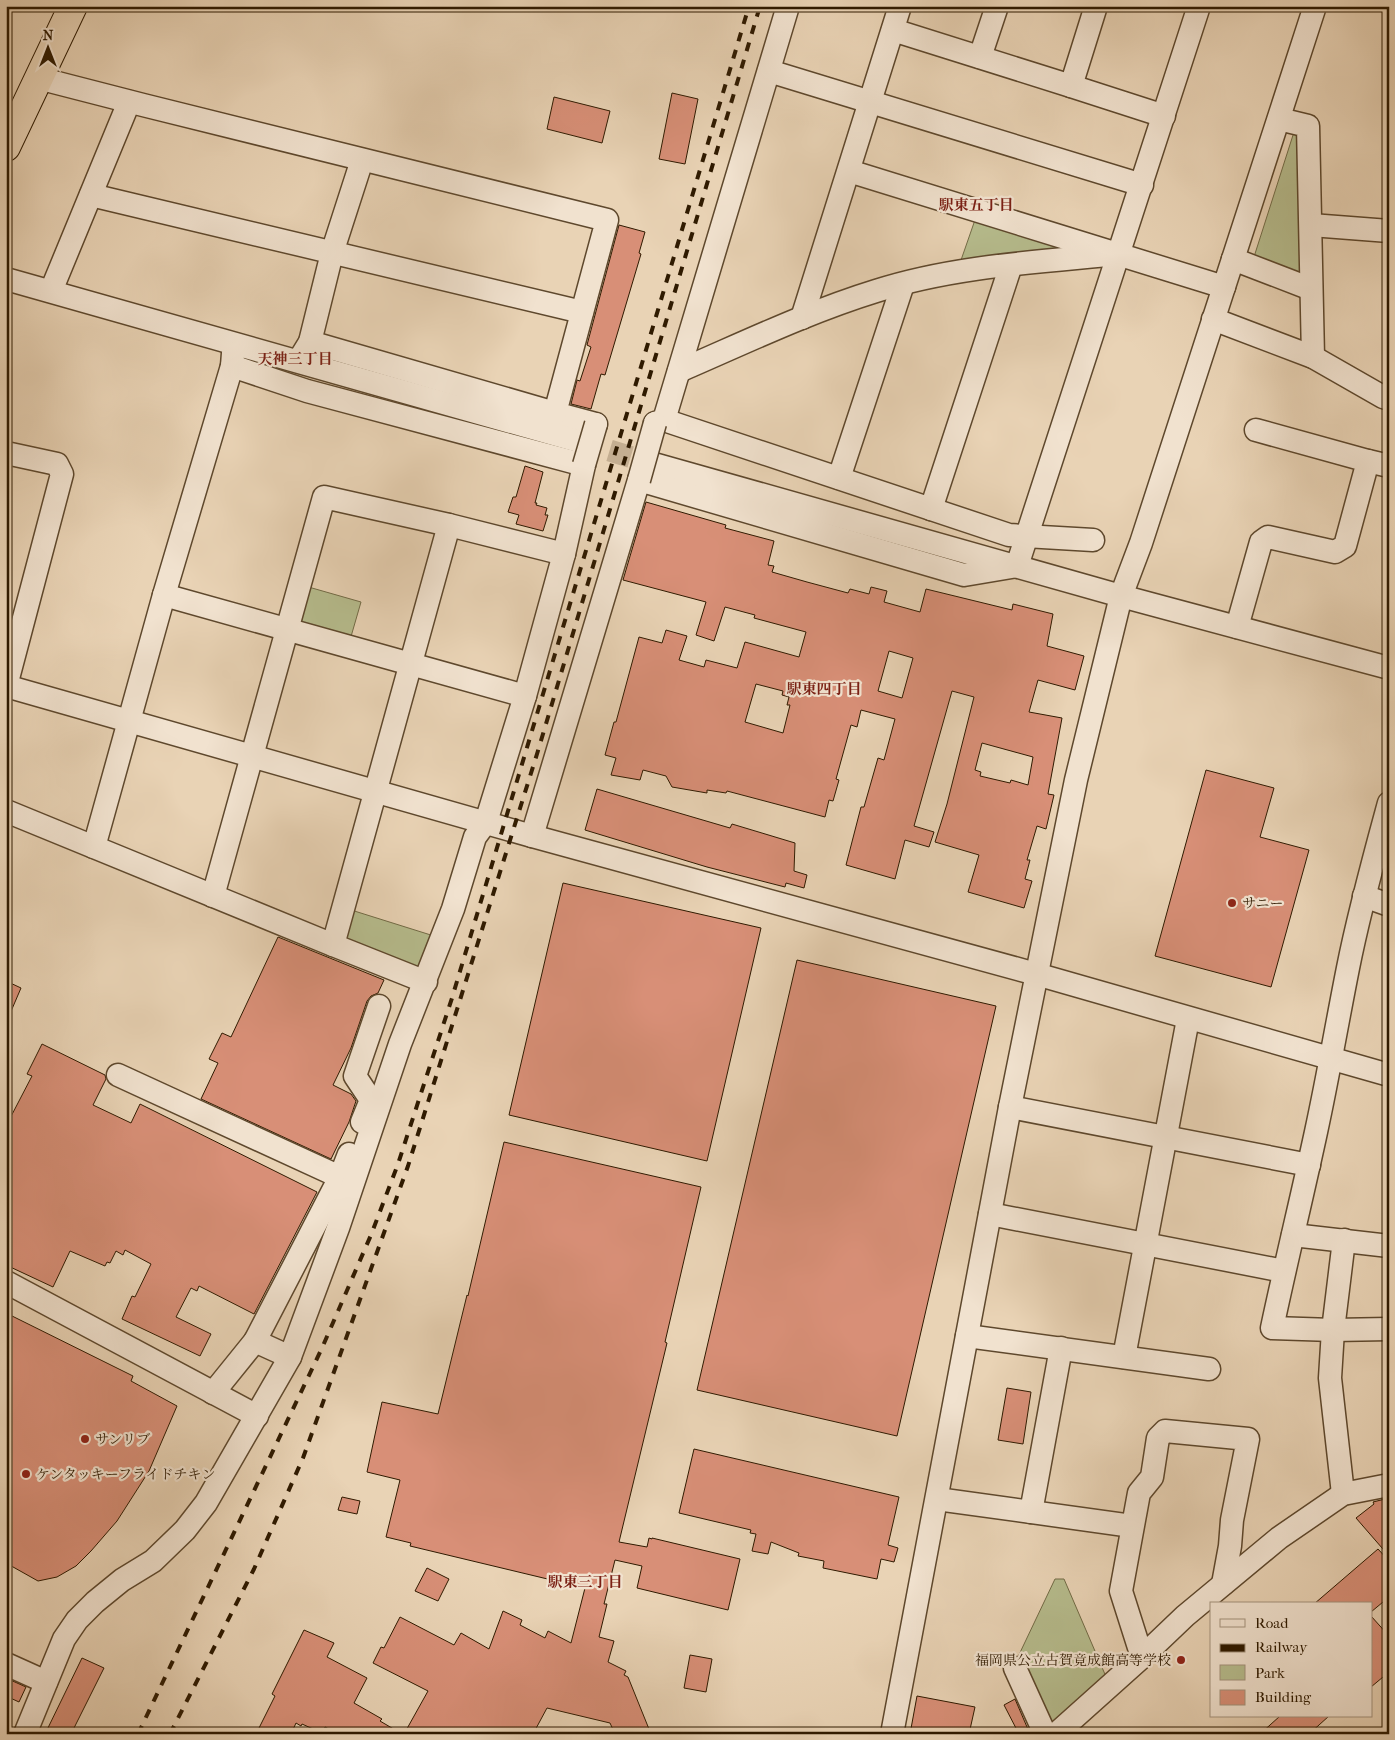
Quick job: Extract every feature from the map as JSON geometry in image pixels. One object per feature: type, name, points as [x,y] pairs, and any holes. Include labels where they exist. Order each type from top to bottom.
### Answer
[{"type":"highway","points":[[9,133],[73,6]]},
{"type":"street","points":[[532,836],[639,480],[679,371],[698,301],[788,6]]},
{"type":"street","points":[[802,318],[900,6]]},
{"type":"street","points":[[980,57],[997,6]]},
{"type":"street","points":[[1071,86],[1096,6]]},
{"type":"street","points":[[1016,566],[1199,6]]},
{"type":"street","points":[[892,1734],[1010,1107],[1076,780],[1121,596],[1141,543],[1314,6]]},
{"type":"street","points":[[893,30],[1164,116]]},
{"type":"street","points":[[769,71],[1142,185]]},
{"type":"street","points":[[38,78],[607,220],[555,413]]},
{"type":"street","points":[[51,291],[129,102]]},
{"type":"street","points":[[1278,119],[1308,126],[1314,357]]},
{"type":"street","points":[[298,362],[310,342],[332,253],[362,160]]},
{"type":"street","points":[[849,171],[1224,287]]},
{"type":"street","points":[[91,195],[582,312]]},
{"type":"street","points":[[1311,225],[1389,231]]},
{"type":"street","points":[[679,371],[802,318],[875,291],[958,272],[1119,254]]},
{"type":"street","points":[[1233,259],[1311,289]]},
{"type":"street","points":[[931,509],[1011,265]]},
{"type":"street","points":[[6,279],[578,441]]},
{"type":"street","points":[[839,478],[903,284]]},
{"type":"street","points":[[1213,319],[1314,357],[1382,397],[1389,399]]},
{"type":"street","points":[[25,1734],[64,1639],[77,1620],[122,1580],[153,1561],[185,1530],[206,1503],[290,1357],[338,1228],[400,1044],[426,982],[452,909],[475,837],[486,822],[525,696],[564,554],[584,465],[596,424],[310,342]]},
{"type":"street","points":[[94,847],[128,720],[232,366],[233,343]]},
{"type":"street","points":[[232,366],[307,390],[584,465]]},
{"type":"street","points":[[660,421],[1009,535],[1093,540]]},
{"type":"street","points":[[1237,627],[1261,542],[1268,537],[1335,552],[1345,546],[1378,463],[1256,430]]},
{"type":"street","points":[[6,453],[57,464],[62,474],[6,686],[532,836],[1036,974],[1389,1076]]},
{"type":"street","points":[[654,464],[1121,596],[1389,668]]},
{"type":"street","points":[[639,480],[964,574],[1016,566]]},
{"type":"street","points":[[213,896],[324,498],[449,525],[564,554]]},
{"type":"street","points":[[333,945],[449,525]]},
{"type":"street","points":[[164,595],[525,696]]},
{"type":"street","points":[[1389,803],[1364,896],[1309,1165],[1272,1328],[1389,1329]]},
{"type":"street","points":[[6,811],[426,982]]},
{"type":"street","points":[[1364,896],[1389,905]]},
{"type":"street","points":[[213,1393],[255,1341],[340,1177],[371,1100],[355,1076],[380,1006]]},
{"type":"street","points":[[1124,1357],[1188,1019]]},
{"type":"street","points":[[118,1075],[340,1177]]},
{"type":"street","points":[[1010,1107],[1309,1165]]},
{"type":"street","points":[[990,1214],[1284,1271]]},
{"type":"street","points":[[1293,1235],[1389,1246]]},
{"type":"street","points":[[1343,1494],[1330,1378],[1333,1330],[1344,1240]]},
{"type":"street","points":[[6,1282],[257,1416]]},
{"type":"street","points":[[967,1336],[1208,1369]]},
{"type":"street","points":[[255,1341],[290,1357]]},
{"type":"street","points":[[1031,1512],[1061,1348]]},
{"type":"street","points":[[1142,1657],[1121,1591],[1132,1526],[1140,1493],[1152,1477],[1158,1438],[1165,1431],[1248,1439],[1232,1520],[1230,1546],[1223,1584]]},
{"type":"street","points":[[1056,1734],[1185,1616],[1279,1538],[1343,1494],[1389,1485]]},
{"type":"street","points":[[936,1500],[1132,1526]]},
{"type":"street","points":[[6,1664],[46,1682]]},
{"type":"street","points":[[1015,1668],[1045,1734]]},
{"type":"green space","points":[[1294,132],[1303,133],[1305,273],[1299,275],[1253,260]]},
{"type":"green space","points":[[976,217],[1067,249],[960,263]]},
{"type":"green space","points":[[305,586],[361,602],[350,640],[294,624]]},
{"type":"green space","points":[[348,909],[434,936],[423,969],[341,941]]},
{"type":"green space","points":[[1055,1579],[1064,1579],[1107,1679],[1048,1729],[1016,1661]]},
{"type":"building","points":[[672,93],[698,99],[685,164],[659,159]]},
{"type":"building","points":[[554,97],[610,111],[602,143],[547,129]]},
{"type":"building","points":[[619,225],[645,232],[639,253],[641,254],[605,375],[601,374],[591,409],[571,404],[577,380],[580,381],[591,347],[587,345]]},
{"type":"building","points":[[525,466],[543,472],[535,503],[547,508],[545,515],[548,515],[543,531],[516,524],[519,515],[508,512],[513,497],[516,497]]},
{"type":"building","points":[[646,502],[726,525],[725,528],[774,541],[768,565],[774,566],[772,572],[807,582],[848,593],[850,589],[869,594],[871,587],[887,591],[884,602],[920,612],[926,589],[1012,610],[1013,604],[1053,614],[1047,646],[1084,656],[1075,690],[1038,680],[1029,712],[1062,718],[1048,794],[1054,795],[1046,829],[1037,826],[1027,860],[1030,860],[1025,879],[1032,881],[1024,908],[968,892],[979,855],[935,842],[947,804],[974,697],[952,691],[914,826],[934,832],[929,847],[905,840],[895,879],[846,865],[861,807],[864,807],[878,758],[884,760],[895,719],[861,710],[857,727],[851,725],[836,779],[839,780],[833,801],[829,800],[825,817],[727,791],[726,793],[707,790],[707,793],[672,787],[666,776],[643,770],[640,780],[611,775],[616,758],[605,755],[639,637],[662,643],[666,630],[687,636],[679,660],[704,667],[706,660],[737,668],[745,642],[799,657],[806,632],[754,618],[755,615],[725,607],[714,641],[696,635],[706,602],[623,580]],"holes":[[[889,651],[913,658],[902,698],[878,691]],[[756,684],[783,691],[782,695],[789,697],[787,705],[790,705],[783,733],[745,722]],[[982,743],[1033,757],[1028,785],[1011,780],[1010,783],[980,776],[981,772],[975,770]]]},
{"type":"building","name":"サニー","points":[[1206,770],[1274,788],[1260,837],[1309,850],[1271,987],[1155,956]]},
{"type":"building","points":[[597,789],[730,828],[732,824],[795,843],[794,871],[807,875],[804,888],[786,883],[785,887],[707,867],[585,830]]},
{"type":"building","points":[[563,883],[761,928],[707,1161],[509,1115]]},
{"type":"building","points":[[278,937],[384,980],[378,993],[371,996],[367,1001],[351,1048],[333,1085],[351,1094],[356,1101],[349,1122],[331,1159],[201,1099],[218,1063],[209,1059],[222,1033],[231,1037]]},
{"type":"building","points":[[797,960],[996,1006],[897,1436],[697,1390]]},
{"type":"building","points":[[6,981],[21,988],[6,1023]]},
{"type":"building","points":[[42,1044],[105,1075],[106,1079],[93,1105],[131,1123],[140,1104],[317,1192],[254,1314],[199,1286],[197,1291],[191,1288],[176,1317],[211,1334],[200,1356],[122,1319],[132,1296],[135,1297],[151,1264],[125,1250],[123,1255],[116,1251],[110,1263],[107,1262],[105,1266],[70,1251],[53,1287],[6,1265],[6,1126],[32,1076],[27,1074]]},
{"type":"building","points":[[504,1142],[701,1187],[665,1342],[667,1343],[619,1542],[647,1547],[649,1538],[652,1538],[740,1559],[728,1610],[637,1588],[642,1566],[615,1560],[604,1604],[607,1604],[599,1637],[614,1641],[608,1662],[626,1671],[624,1675],[628,1677],[651,1734],[615,1734],[610,1723],[547,1708],[533,1734],[404,1734],[428,1691],[373,1663],[381,1647],[384,1648],[400,1617],[454,1645],[461,1633],[489,1649],[503,1611],[522,1620],[520,1625],[545,1638],[548,1631],[571,1643],[585,1588],[410,1546],[411,1543],[386,1537],[400,1480],[367,1472],[382,1402],[438,1414]]},
{"type":"building","name":"サンリブ","points":[[6,1313],[133,1376],[131,1381],[177,1406],[149,1471],[117,1521],[76,1566],[57,1577],[38,1581],[6,1563]]},
{"type":"building","points":[[1007,1388],[1031,1392],[1023,1444],[998,1440]]},
{"type":"building","points":[[694,1449],[899,1497],[888,1545],[898,1548],[894,1562],[881,1559],[877,1579],[823,1568],[824,1561],[798,1556],[799,1553],[771,1542],[768,1554],[752,1551],[756,1534],[750,1533],[751,1530],[679,1513]]},
{"type":"building","points":[[342,1497],[360,1501],[357,1514],[338,1510]]},
{"type":"building","points":[[1389,1498],[1389,1556],[1356,1518],[1374,1504],[1373,1502]]},
{"type":"building","points":[[1378,1549],[1389,1561],[1389,1597],[1372,1611],[1372,1602],[1316,1602]]},
{"type":"building","points":[[427,1568],[449,1579],[438,1601],[415,1591]]},
{"type":"building","points":[[1372,1617],[1389,1636],[1389,1672],[1372,1686]]},
{"type":"building","points":[[304,1630],[334,1643],[327,1657],[367,1678],[354,1703],[382,1719],[380,1721],[402,1734],[338,1734],[325,1727],[322,1733],[296,1723],[291,1734],[256,1734],[275,1696],[272,1694]]},
{"type":"building","points":[[690,1655],[712,1659],[706,1692],[684,1688]]},
{"type":"building","points":[[82,1658],[104,1668],[71,1734],[45,1734]]},
{"type":"building","points":[[6,1678],[26,1687],[19,1702],[6,1696]]},
{"type":"building","points":[[917,1696],[975,1707],[969,1734],[910,1734]]},
{"type":"building","points":[[1015,1699],[1030,1734],[1019,1734],[1004,1705]]},
{"type":"building","points":[[1278,1718],[1327,1718],[1309,1734],[1260,1734]]},
{"type":"tunnel","points":[[578,441],[654,464]]},
{"type":"railway","points":[[138,1734],[322,1348],[371,1235],[398,1164],[452,998],[749,6]]},
{"type":"railway","points":[[170,1734],[254,1569],[303,1458],[408,1166],[537,754],[760,6]]},
{"type":"place","name":"サニー","points":[[1232,903]]},
{"type":"place","name":"サンリブ","points":[[85,1439]]},
{"type":"place","name":"ケンタッキーフライドチキン","points":[[26,1474]]},
{"type":"place","name":"福岡県公立古賀竟成館高等学校","points":[[1181,1660]]},
{"type":"district","name":"駅東五丁目","points":[[976,205]]},
{"type":"district","name":"天神三丁目","points":[[295,359]]},
{"type":"district","name":"駅東四丁目","points":[[824,689]]},
{"type":"district","name":"駅東三丁目","points":[[585,1582]]}]
